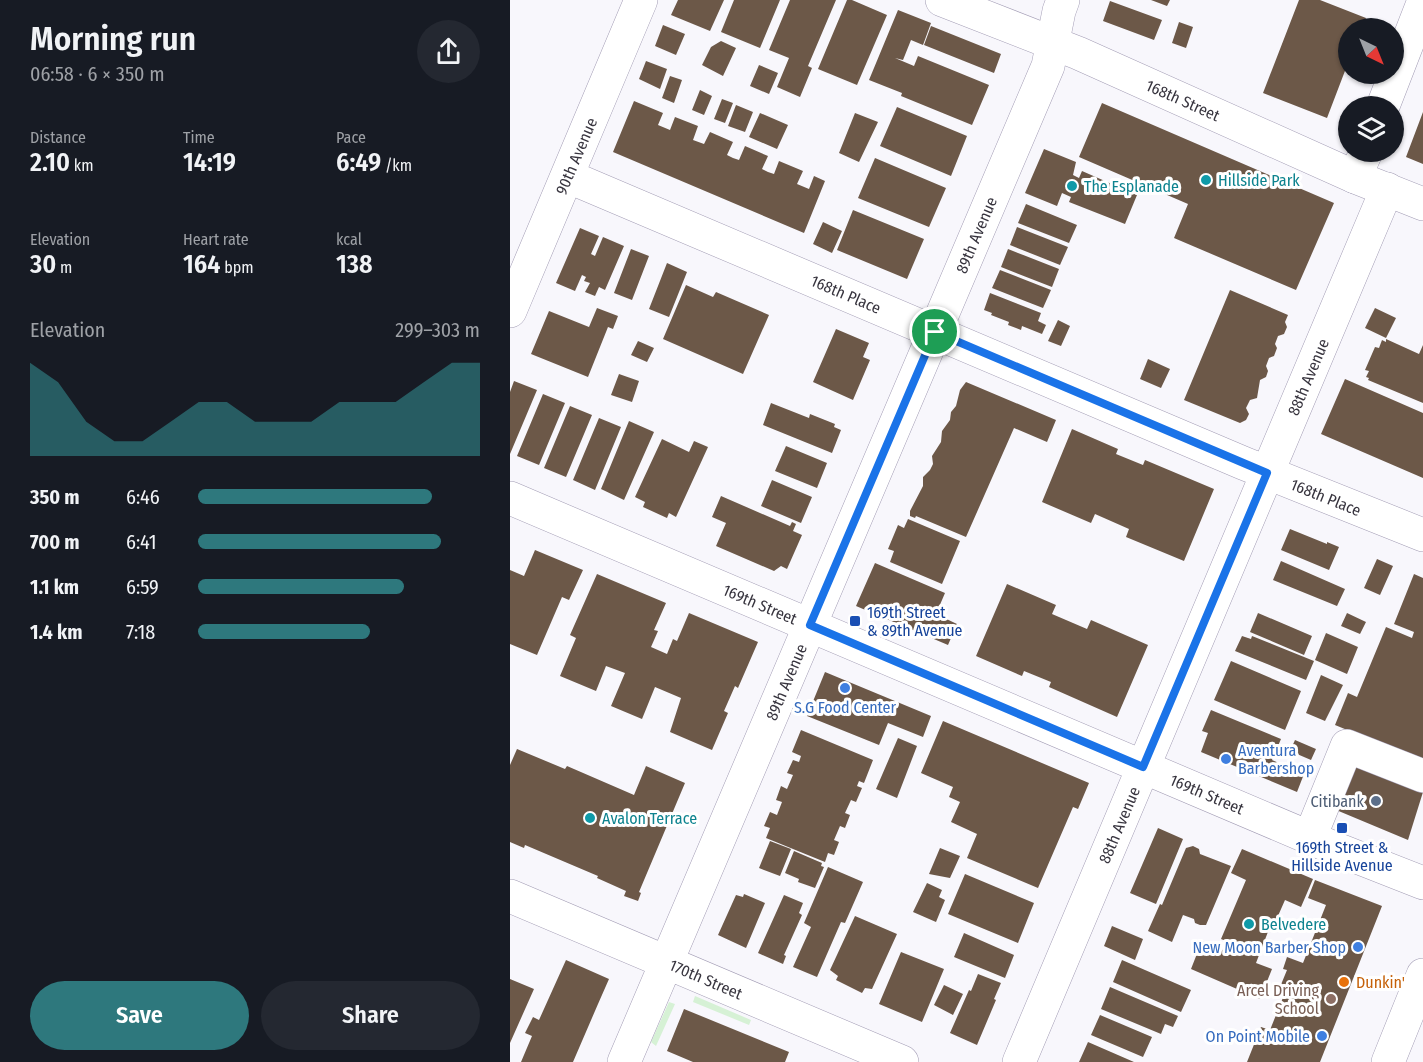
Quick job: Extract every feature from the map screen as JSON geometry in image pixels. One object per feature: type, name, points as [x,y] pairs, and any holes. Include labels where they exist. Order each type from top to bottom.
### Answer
[{"type":"street","name":"90th Avenue","points":[[510,311],[641,0]]},
{"type":"street","name":"168th Street","points":[[942,0],[1361,164],[1386,189],[1423,204]]},
{"type":"street","name":"89th Avenue","points":[[624,1062],[1048,66],[1059,11],[1064,0]]},
{"type":"street","points":[[1387,96],[1423,3]]},
{"type":"street","name":"168th Place","points":[[567,176],[1267,473],[1423,536]]},
{"type":"street","name":"88th Avenue","points":[[1019,1062],[1386,189]]},
{"type":"street","name":"169th Street","points":[[510,498],[1415,881]]},
{"type":"street","points":[[1310,837],[1347,746],[1423,776]]},
{"type":"street","name":"170th Street","points":[[510,896],[902,1062]]},
{"type":"street","points":[[1388,1062],[1423,975]]},
{"type":"green space","points":[[695,996],[751,1020],[749,1025],[693,1002]]},
{"type":"green space","points":[[669,1002],[675,1004],[656,1046],[651,1042]]},
{"type":"building","points":[[678,0],[724,0],[710,31],[671,15]]},
{"type":"building","points":[[734,0],[780,0],[760,48],[721,32]]},
{"type":"building","points":[[790,0],[836,0],[808,66],[812,68],[800,97],[777,87],[789,58],[769,50]]},
{"type":"building","points":[[847,0],[887,15],[857,85],[818,69]]},
{"type":"building","points":[[1151,0],[1170,0],[1167,6]]},
{"type":"building","points":[[1299,0],[1320,0],[1366,18],[1338,18],[1338,84],[1340,84],[1327,118],[1263,93]]},
{"type":"building","points":[[1110,1],[1162,20],[1154,40],[1103,21]]},
{"type":"building","points":[[898,10],[931,23],[923,45],[911,40],[903,60],[895,58],[914,66],[918,56],[989,85],[972,125],[901,96],[902,93],[869,80]]},
{"type":"building","points":[[1179,22],[1193,27],[1186,48],[1172,43]]},
{"type":"building","points":[[663,25],[685,34],[676,55],[655,46]]},
{"type":"building","points":[[931,26],[1001,54],[994,73],[924,45]]},
{"type":"building","points":[[721,41],[736,48],[723,76],[702,65],[711,47]]},
{"type":"building","points":[[646,61],[667,69],[660,89],[639,79]]},
{"type":"building","points":[[759,65],[778,73],[769,94],[750,86]]},
{"type":"building","points":[[670,76],[682,80],[674,103],[662,98]]},
{"type":"building","points":[[700,90],[712,96],[704,115],[692,110]]},
{"type":"building","points":[[722,99],[733,103],[725,123],[714,119]]},
{"type":"building","points":[[634,101],[663,113],[658,125],[670,130],[675,117],[698,126],[693,140],[704,144],[710,132],[733,142],[727,155],[733,158],[739,160],[745,146],[768,156],[762,169],[768,172],[774,174],[779,161],[803,171],[797,184],[809,189],[814,176],[825,181],[804,233],[613,152]]},
{"type":"building","name":"Hillside Park","points":[[1102,103],[1334,203],[1296,290],[1174,238],[1188,204],[1079,157]]},
{"type":"building","points":[[736,105],[753,112],[745,132],[728,126]]},
{"type":"building","points":[[897,107],[967,136],[951,176],[880,146]]},
{"type":"building","points":[[1423,112],[1423,164],[1406,157]]},
{"type":"building","points":[[760,113],[788,125],[777,149],[749,137]]},
{"type":"building","points":[[855,113],[878,122],[859,162],[839,153]]},
{"type":"building","name":"The Esplanade","points":[[1044,149],[1076,162],[1073,175],[1079,178],[1082,171],[1137,195],[1125,224],[1069,202],[1071,197],[1062,193],[1057,206],[1025,193]]},
{"type":"building","points":[[875,158],[946,188],[929,227],[858,198]]},
{"type":"building","points":[[1026,204],[1077,225],[1069,243],[1018,223]]},
{"type":"building","points":[[853,210],[924,239],[907,279],[837,250]]},
{"type":"building","points":[[823,222],[842,231],[832,253],[813,244]]},
{"type":"building","points":[[1017,227],[1068,247],[1060,265],[1010,245]]},
{"type":"building","points":[[580,228],[599,236],[591,254],[595,256],[603,237],[624,246],[605,290],[599,287],[595,296],[585,292],[590,283],[584,281],[586,277],[582,275],[575,291],[556,283]]},
{"type":"building","points":[[631,249],[649,256],[632,300],[614,293]]},
{"type":"building","points":[[1008,249],[1059,269],[1052,287],[1001,267]]},
{"type":"building","points":[[667,263],[687,272],[669,317],[649,309]]},
{"type":"building","points":[[1000,270],[1051,290],[1043,308],[992,288]]},
{"type":"building","points":[[686,285],[713,297],[716,292],[769,315],[743,374],[663,339]]},
{"type":"building","points":[[1230,290],[1288,315],[1284,334],[1278,336],[1274,356],[1269,358],[1266,366],[1268,371],[1266,377],[1260,380],[1257,398],[1250,400],[1246,408],[1249,414],[1246,420],[1240,423],[1184,400]]},
{"type":"building","points":[[990,293],[1041,313],[1038,321],[1046,325],[1042,334],[1022,326],[1021,330],[1008,325],[1009,322],[984,310]]},
{"type":"building","points":[[597,308],[618,316],[613,329],[608,327],[588,377],[531,354],[549,311],[589,327]]},
{"type":"building","points":[[1375,308],[1396,318],[1386,338],[1365,328]]},
{"type":"building","points":[[1058,320],[1070,326],[1061,346],[1048,341]]},
{"type":"building","points":[[836,329],[869,343],[863,357],[870,360],[853,400],[813,382]]},
{"type":"building","points":[[1386,339],[1419,354],[1423,345],[1423,403],[1368,380],[1369,378],[1366,377],[1369,371],[1365,370],[1375,347],[1379,348],[1382,340],[1386,342]]},
{"type":"building","points":[[638,341],[654,348],[647,362],[631,355]]},
{"type":"building","points":[[1148,359],[1170,369],[1161,388],[1140,379]]},
{"type":"building","points":[[619,374],[639,381],[632,402],[611,395]]},
{"type":"building","points":[[1345,379],[1423,413],[1423,478],[1321,434]]},
{"type":"building","points":[[514,381],[537,390],[510,454],[510,392]]},
{"type":"building","points":[[966,382],[1056,420],[1047,442],[1014,428],[966,537],[916,516],[915,518],[910,516],[910,511],[923,486],[923,477],[933,464],[932,456],[941,442],[942,431],[950,420],[960,390]]},
{"type":"building","points":[[543,394],[565,403],[539,465],[517,456]]},
{"type":"building","points":[[771,403],[809,418],[810,414],[835,424],[834,427],[841,430],[832,453],[763,425]]},
{"type":"building","points":[[570,406],[592,415],[566,477],[544,468]]},
{"type":"building","points":[[599,418],[621,427],[595,490],[573,480]]},
{"type":"building","points":[[629,421],[654,432],[624,500],[601,489]]},
{"type":"building","points":[[1072,429],[1118,449],[1116,454],[1143,465],[1145,460],[1214,489],[1184,561],[1126,537],[1129,529],[1095,514],[1091,523],[1042,502]]},
{"type":"building","points":[[662,439],[689,452],[694,441],[708,447],[676,517],[669,513],[667,518],[643,507],[645,502],[635,497]]},
{"type":"building","points":[[786,446],[827,463],[817,488],[775,471]]},
{"type":"building","points":[[772,480],[812,497],[801,523],[761,506]]},
{"type":"building","points":[[721,496],[790,526],[792,522],[796,524],[793,531],[802,535],[787,569],[781,566],[774,571],[716,546],[726,523],[712,517]]},
{"type":"building","points":[[908,519],[960,541],[942,584],[890,562],[894,551],[888,549],[898,525],[904,528]]},
{"type":"building","points":[[1290,529],[1339,547],[1329,570],[1281,550]]},
{"type":"building","points":[[535,550],[583,570],[569,600],[562,597],[537,655],[510,644],[510,570],[524,576]]},
{"type":"building","points":[[1377,559],[1393,566],[1380,595],[1364,588]]},
{"type":"building","points":[[1281,561],[1345,589],[1337,606],[1273,580]]},
{"type":"building","points":[[875,563],[945,593],[936,614],[957,624],[948,645],[856,606]]},
{"type":"building","points":[[597,574],[666,603],[654,630],[658,631],[651,647],[667,654],[673,639],[677,641],[689,613],[758,642],[738,688],[735,686],[724,711],[728,713],[712,750],[670,732],[681,698],[655,687],[642,719],[611,706],[625,673],[606,666],[596,691],[560,676],[576,638],[570,635]]},
{"type":"building","points":[[1414,574],[1423,578],[1423,761],[1335,725],[1348,693],[1357,697],[1386,627],[1412,638],[1414,632],[1394,624]]},
{"type":"building","points":[[1007,584],[1056,605],[1052,614],[1087,629],[1091,620],[1148,645],[1117,717],[1049,687],[1051,682],[1024,671],[1022,676],[976,656]]},
{"type":"building","points":[[1258,613],[1312,636],[1304,655],[1250,632]]},
{"type":"building","points":[[1347,613],[1366,622],[1360,634],[1341,626]]},
{"type":"building","points":[[1326,633],[1358,647],[1347,674],[1315,660]]},
{"type":"building","points":[[1242,636],[1251,639],[1252,636],[1314,661],[1306,680],[1235,651]]},
{"type":"building","points":[[1231,661],[1301,691],[1285,730],[1214,700]]},
{"type":"building","points":[[825,672],[931,716],[923,737],[888,723],[879,745],[807,716]]},
{"type":"building","points":[[1321,675],[1343,685],[1325,721],[1306,713]]},
{"type":"building","points":[[1211,710],[1281,739],[1272,760],[1304,774],[1297,792],[1201,752],[1208,733],[1202,731]]},
{"type":"building","points":[[943,721],[1089,783],[1078,809],[1073,807],[1038,888],[967,858],[977,834],[951,822],[960,802],[949,797],[953,787],[921,773]]},
{"type":"building","points":[[801,730],[873,760],[864,783],[859,781],[857,786],[862,788],[856,802],[851,800],[845,813],[850,815],[845,828],[840,826],[834,840],[839,842],[834,855],[828,853],[825,862],[766,838],[770,828],[764,826],[770,812],[777,815],[782,802],[776,800],[781,786],[787,789],[793,775],[787,773],[793,760],[799,762],[801,756],[792,752]]},
{"type":"building","points":[[898,738],[917,746],[897,798],[876,789]]},
{"type":"building","points":[[1295,740],[1316,749],[1311,760],[1290,751]]},
{"type":"building","name":"Avalon Terrace","points":[[517,749],[565,769],[567,766],[634,795],[646,766],[685,783],[639,892],[641,893],[638,901],[624,896],[626,891],[597,878],[598,876],[525,845],[524,848],[510,842],[510,765]]},
{"type":"building","name":"Citibank","points":[[1357,761],[1423,783],[1423,792],[1408,840],[1329,807]]},
{"type":"building","points":[[1158,828],[1183,839],[1156,904],[1130,893]]},
{"type":"building","points":[[770,841],[791,849],[780,876],[759,868]]},
{"type":"building","points":[[1193,846],[1199,849],[1200,854],[1231,866],[1206,925],[1195,923],[1194,919],[1183,915],[1172,942],[1148,931],[1160,904],[1162,905],[1186,848]]},
{"type":"building","points":[[940,848],[960,856],[950,878],[929,874]]},
{"type":"building","name":"Belvedere","points":[[1242,849],[1313,879],[1301,907],[1285,900],[1274,925],[1271,924],[1256,963],[1272,969],[1260,999],[1191,969],[1202,941],[1223,950],[1226,941],[1221,939],[1246,880],[1231,873]]},
{"type":"building","points":[[794,851],[822,863],[821,866],[824,867],[815,888],[798,882],[799,879],[785,873]]},
{"type":"building","points":[[828,867],[863,882],[845,923],[841,922],[817,977],[793,967],[811,927],[804,923]]},
{"type":"building","points":[[965,874],[1034,903],[1018,943],[948,914]]},
{"type":"building","points":[[1315,880],[1382,906],[1320,1062],[1247,1062],[1261,1027],[1270,1030],[1286,990],[1280,987],[1287,970],[1283,969],[1287,957],[1303,963],[1326,905],[1308,898]]},
{"type":"building","points":[[927,883],[942,890],[939,897],[945,900],[936,922],[913,912]]},
{"type":"building","points":[[744,894],[765,903],[746,948],[718,935],[736,895],[743,897]]},
{"type":"building","points":[[784,895],[803,903],[799,913],[802,915],[784,955],[786,956],[783,964],[758,953]]},
{"type":"building","points":[[855,916],[897,934],[872,989],[865,988],[862,993],[836,980],[838,976],[830,970]]},
{"type":"building","points":[[1112,926],[1143,939],[1135,960],[1104,946]]},
{"type":"building","points":[[964,933],[1014,955],[1005,978],[954,957]]},
{"type":"building","points":[[901,952],[944,969],[922,1022],[879,1004]]},
{"type":"building","points":[[566,960],[609,979],[573,1062],[521,1062],[532,1036],[525,1033],[533,1017],[539,1020]]},
{"type":"building","points":[[1122,960],[1191,990],[1181,1012],[1113,982]]},
{"type":"building","points":[[978,974],[1001,983],[977,1045],[950,1033]]},
{"type":"building","points":[[510,979],[534,989],[510,1043]]},
{"type":"building","points":[[944,985],[963,994],[953,1015],[934,1005]]},
{"type":"building","points":[[1110,987],[1178,1016],[1173,1027],[1165,1024],[1161,1034],[1101,1009]]},
{"type":"building","points":[[684,1009],[789,1052],[785,1062],[693,1062],[667,1051]]},
{"type":"building","points":[[1100,1015],[1152,1037],[1143,1057],[1091,1035]]},
{"type":"building","points":[[1088,1042],[1134,1062],[1079,1062]]},
{"type":"place","name":"Hillside Park","points":[[1206,180]]},
{"type":"place","name":"The Esplanade","points":[[1072,186]]},
{"type":"place","name":"169th Street & 89th Avenue","points":[[855,621]]},
{"type":"place","name":"S.G Food Center","points":[[845,688]]},
{"type":"place","name":"Aventura Barbershop","points":[[1226,759]]},
{"type":"place","name":"Citibank","points":[[1376,801]]},
{"type":"place","name":"Avalon Terrace","points":[[590,818]]},
{"type":"place","name":"169th Street & Hillside Avenue","points":[[1342,828]]},
{"type":"place","name":"Belvedere","points":[[1249,924]]},
{"type":"place","name":"New Moon Barber Shop","points":[[1358,947]]},
{"type":"place","name":"Dunkin'","points":[[1344,982]]},
{"type":"place","name":"Arcel Driving School","points":[[1331,999]]},
{"type":"place","name":"On Point Mobile","points":[[1322,1036]]},
{"type":"route","points":[[935,332],[1267,473],[1143,767],[810,625],[935,332]]}]
